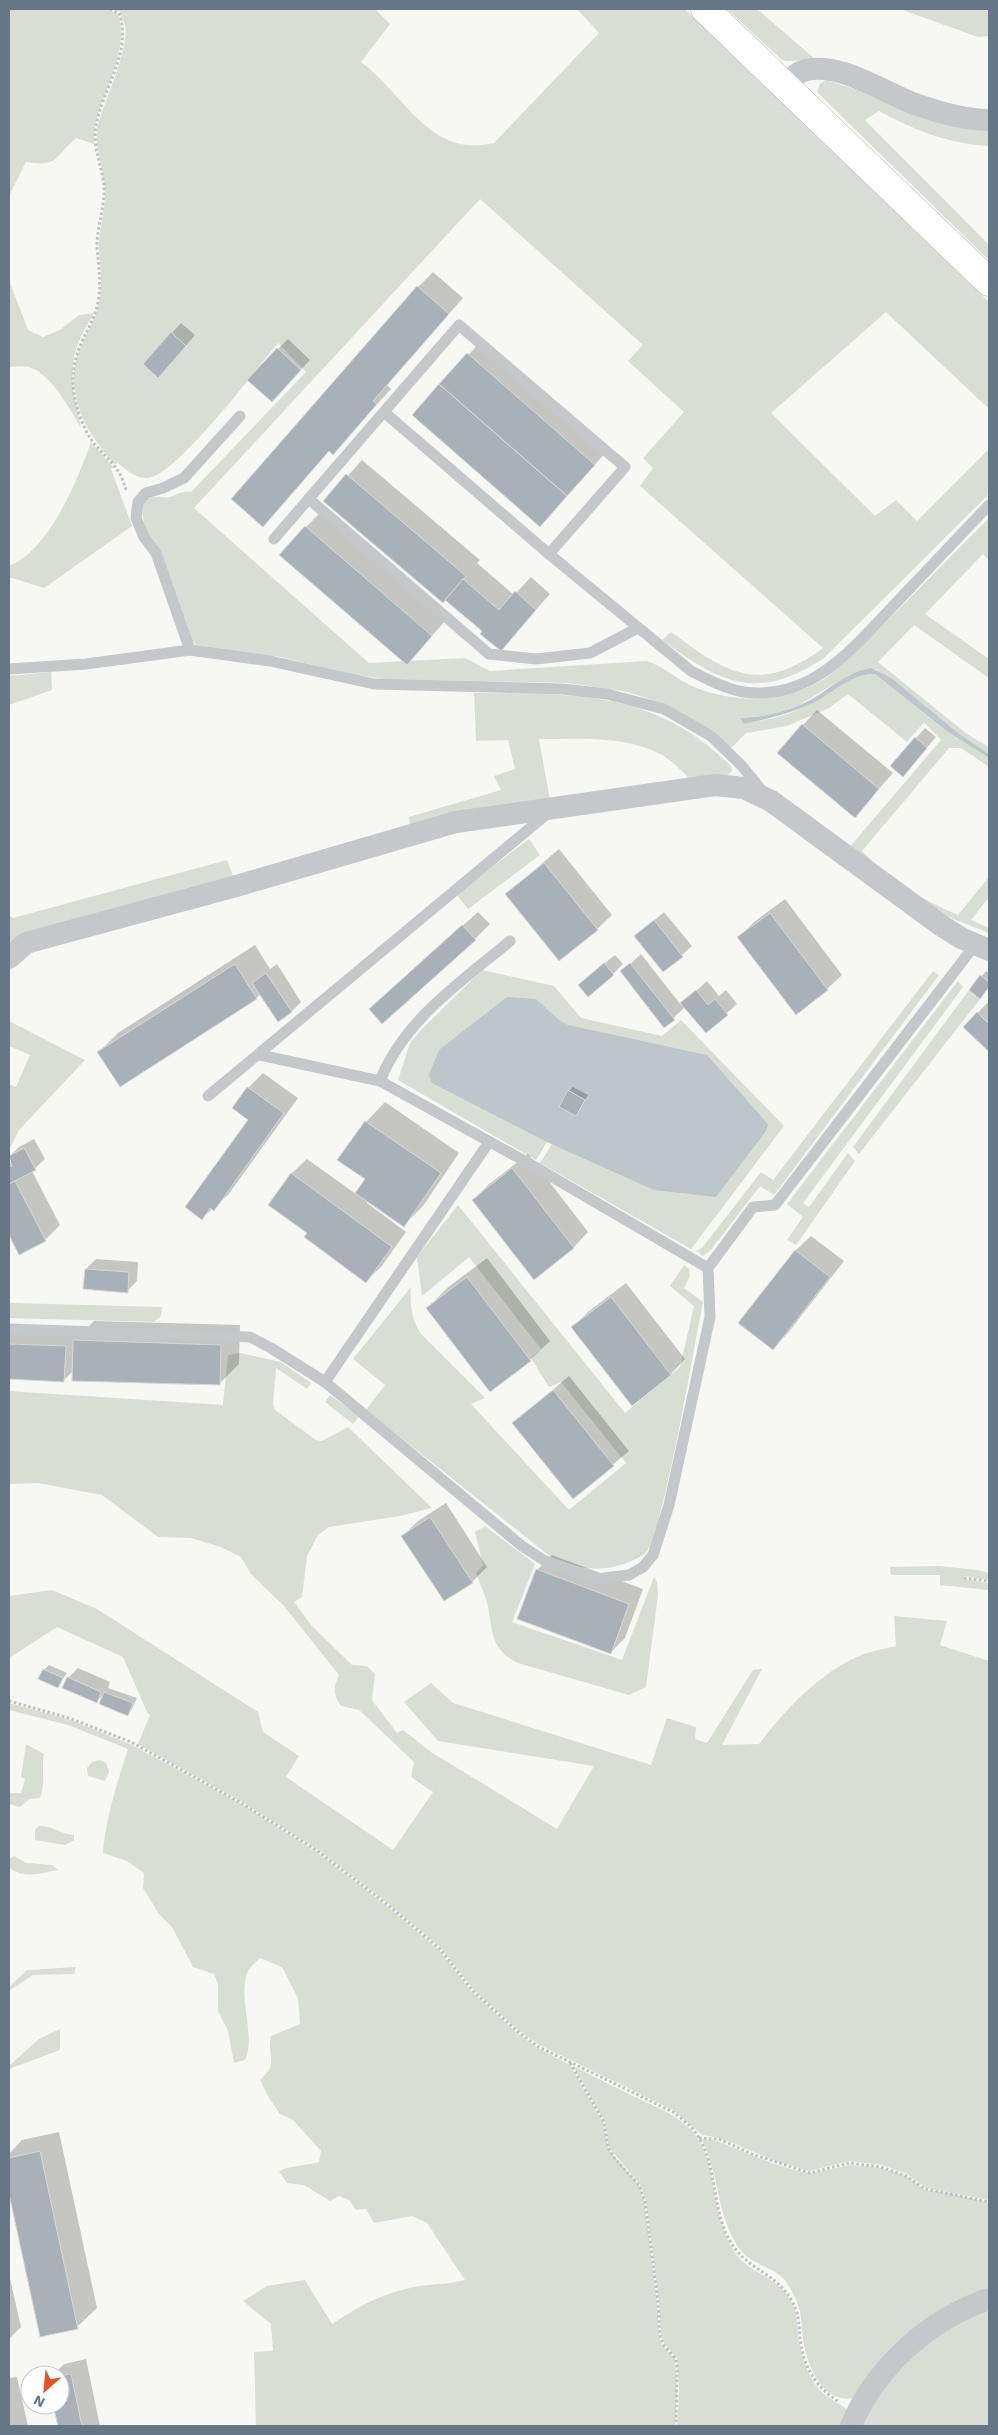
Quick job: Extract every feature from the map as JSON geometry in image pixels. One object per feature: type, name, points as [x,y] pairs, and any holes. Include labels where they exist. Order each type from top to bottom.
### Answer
[{"type":"main road","points":[[705,9],[989,282]]},
{"type":"street","points":[[784,85],[802,71],[823,70],[846,74],[917,105],[972,119],[989,120]]},
{"type":"street","points":[[11,954],[26,944],[48,937],[233,887],[434,828],[464,821],[715,785],[744,788],[771,801],[942,926],[982,948]]},
{"type":"street","points":[[855,2416],[908,2347],[963,2310],[989,2299]]},
{"type":"lane","points":[[274,539],[459,325],[625,467],[549,554]]},
{"type":"lane","points":[[384,412],[549,554],[691,671],[717,684],[744,692],[774,691],[803,684],[828,671],[856,645],[989,505]]},
{"type":"lane","points":[[190,650],[156,553],[144,537],[136,518],[138,502],[146,493],[163,488],[184,478],[240,416]]},
{"type":"lane","points":[[309,499],[489,654],[536,659],[590,653],[638,628]]},
{"type":"lane","points":[[9,670],[86,664],[190,650],[270,661],[374,684],[562,689],[638,700],[664,709],[711,736],[742,766],[771,801]]},
{"type":"lane","points":[[208,1096],[260,1055],[553,808]]},
{"type":"lane","points":[[380,1081],[389,1058],[425,1012],[510,941]]},
{"type":"lane","points":[[9,1329],[250,1337],[271,1348],[324,1382],[522,1546],[545,1561],[596,1579],[629,1575],[643,1567],[653,1555],[668,1505],[710,1317],[708,1268],[753,1207],[775,1205],[982,948]]},
{"type":"lane","points":[[260,1055],[380,1081],[708,1268]]},
{"type":"lane","points":[[324,1382],[489,1142]]},
{"type":"path","points":[[110,9],[119,13],[124,27],[120,54],[96,126],[96,144],[104,186],[97,246],[101,271],[99,296],[96,314],[80,341],[74,362],[73,383],[83,426],[92,441],[120,472],[136,518]]},
{"type":"path","points":[[964,1578],[989,1582]]},
{"type":"path","points":[[9,1701],[69,1718],[131,1742],[243,1804],[316,1850],[388,1905],[440,1949],[472,1990],[517,2031],[537,2046],[673,2112],[690,2126],[699,2138],[711,2168],[721,2219],[728,2238],[739,2256],[777,2281],[788,2292],[795,2306],[805,2361],[812,2376],[822,2391],[844,2405],[855,2416]]},
{"type":"path","points":[[570,2063],[604,2122],[608,2148],[615,2159],[639,2185],[645,2201],[658,2302],[660,2336],[663,2344],[676,2359],[678,2370],[676,2426]]},
{"type":"path","points":[[699,2138],[719,2139],[752,2154],[810,2172],[849,2163],[881,2167],[906,2176],[925,2189],[989,2202]]},
{"type":"shaded area","points":[[9,9],[107,9],[118,14],[121,42],[114,70],[95,125],[94,144],[76,138],[59,156],[50,162],[26,162],[9,196]]},
{"type":"shaded area","points":[[113,9],[375,9],[390,24],[361,62],[419,120],[435,133],[452,141],[471,145],[494,143],[599,33],[577,9],[685,9],[989,302],[989,409],[886,312],[771,413],[875,516],[896,500],[917,521],[989,449],[989,494],[824,658],[800,672],[779,680],[759,683],[740,682],[722,677],[703,668],[662,640],[671,632],[691,647],[727,668],[744,673],[762,675],[781,671],[801,663],[823,648],[640,486],[653,468],[643,458],[684,412],[628,361],[643,345],[480,199],[194,508],[369,663],[465,658],[490,671],[647,661],[694,687],[723,696],[738,698],[784,695],[799,691],[829,675],[853,655],[989,518],[989,560],[983,554],[925,614],[989,659],[989,678],[914,625],[878,662],[967,734],[989,747],[989,754],[958,733],[876,669],[841,680],[792,709],[777,714],[741,718],[744,724],[784,715],[797,710],[845,682],[865,675],[875,674],[948,732],[989,758],[989,767],[961,748],[949,748],[862,851],[883,871],[907,888],[932,903],[958,915],[989,877],[989,897],[971,920],[989,928],[989,933],[941,914],[848,849],[941,740],[924,722],[907,742],[848,694],[829,708],[787,726],[746,733],[729,750],[680,712],[628,692],[568,683],[384,679],[350,674],[280,657],[207,649],[198,646],[192,641],[146,530],[142,514],[143,505],[145,501],[152,497],[170,497],[183,492],[191,492],[306,372],[278,343],[196,441],[161,472],[148,478],[136,476],[118,463],[115,465],[87,427],[76,396],[74,371],[80,349],[98,308],[101,290],[99,244],[105,188],[97,133],[101,114],[116,75],[125,36],[125,26],[120,12]]},
{"type":"shaded area","points":[[727,9],[757,9],[816,60],[786,61],[781,59]]},
{"type":"shaded area","points":[[900,9],[989,9],[989,36],[978,37]]},
{"type":"shaded area","points":[[826,80],[989,131],[989,146],[974,145],[932,135],[879,111],[865,120],[989,245],[989,260],[817,92],[820,84]]},
{"type":"shaded area","points":[[9,280],[28,330],[43,337],[60,330],[79,315],[94,313],[79,341],[73,363],[74,395],[81,427],[62,396],[43,375],[30,367],[9,367]]},
{"type":"shaded area","points":[[91,442],[113,467],[111,469],[132,526],[44,588],[9,577],[9,566],[23,558],[37,546],[60,512],[70,494]]},
{"type":"shaded area","points":[[872,668],[891,678],[958,733],[989,754],[989,758],[948,732],[875,674],[850,680],[821,699],[788,713],[744,724],[740,718],[769,715],[788,710],[814,698],[856,672]]},
{"type":"shaded area","points":[[51,672],[52,690],[9,705],[9,676]]},
{"type":"shaded area","points":[[474,693],[579,696],[612,701],[642,710],[673,723],[702,741],[731,766],[732,771],[728,775],[689,778],[662,755],[633,744],[586,739],[539,739],[550,800],[9,946],[9,915],[13,918],[227,860],[233,876],[410,824],[409,817],[501,790],[494,776],[515,769],[508,740],[476,741]]},
{"type":"shaded area","points":[[529,839],[540,855],[468,909],[456,894]]},
{"type":"shaded area","points":[[482,970],[554,986],[581,1018],[662,1036],[681,1020],[784,1126],[691,1249],[540,1163],[552,1144],[547,1142],[536,1160],[398,1080],[410,1043]]},
{"type":"shaded area","points":[[933,971],[939,975],[774,1195],[760,1186],[710,1251],[703,1256],[696,1251],[702,1248],[761,1172],[773,1180]]},
{"type":"shaded area","points":[[958,981],[963,987],[803,1203],[809,1207],[848,1153],[855,1161],[796,1245],[787,1240],[803,1217],[787,1204]]},
{"type":"shaded area","points":[[969,990],[980,999],[859,1154],[853,1147]]},
{"type":"shaded area","points":[[507,997],[536,999],[560,1021],[568,1025],[707,1055],[768,1124],[766,1131],[716,1197],[654,1190],[547,1142],[432,1083],[429,1075],[439,1050]]},
{"type":"shaded area","points":[[9,1021],[85,1060],[19,1130],[9,1150],[9,1084],[16,1087],[30,1055],[9,1046]]},
{"type":"shaded area","points":[[458,1205],[625,1413],[680,1367],[694,1306],[670,1286],[684,1265],[689,1269],[690,1276],[684,1288],[703,1302],[678,1436],[661,1512],[652,1540],[645,1554],[640,1557],[614,1567],[596,1569],[569,1564],[551,1557],[366,1410],[385,1385],[353,1359],[411,1287],[412,1311],[421,1334],[485,1398],[471,1404],[569,1510],[626,1463],[561,1382],[549,1387],[531,1358],[541,1349],[469,1257],[422,1296],[417,1257]]},
{"type":"shaded area","points":[[9,1261],[10,1303],[162,1307],[161,1316],[154,1322],[9,1318]]},
{"type":"shaded area","points":[[240,1353],[281,1362],[311,1383],[307,1389],[276,1368],[273,1404],[275,1410],[316,1440],[322,1441],[348,1427],[432,1508],[400,1516],[329,1527],[318,1535],[307,1556],[302,1597],[294,1602],[312,1626],[352,1665],[367,1666],[375,1674],[372,1700],[397,1733],[403,1730],[431,1752],[557,1829],[594,1766],[438,1741],[404,1702],[431,1683],[453,1703],[651,1765],[667,1718],[696,1727],[695,1739],[707,1743],[753,1670],[762,1669],[722,1745],[759,1744],[777,1721],[820,1679],[857,1657],[896,1646],[894,1616],[947,1621],[940,1645],[989,1661],[989,2200],[926,2188],[907,2174],[882,2165],[849,2161],[810,2171],[776,2161],[720,2138],[702,2135],[673,2110],[538,2044],[518,2030],[473,1989],[441,1948],[389,1904],[317,1849],[244,1803],[138,1744],[150,1715],[123,1657],[57,1627],[9,1658],[9,1596],[52,1590],[97,1609],[258,1712],[263,1732],[299,1756],[286,1777],[393,1850],[433,1792],[411,1777],[414,1762],[359,1710],[341,1706],[336,1698],[335,1691],[339,1675],[284,1606],[251,1574],[241,1557],[221,1547],[191,1538],[158,1537],[102,1495],[38,1483],[9,1484],[9,1391],[223,1405],[228,1355]]},
{"type":"shaded area","points":[[330,1395],[359,1417],[353,1424],[325,1402]]},
{"type":"shaded area","points":[[485,1526],[535,1564],[512,1622],[622,1660],[654,1577],[657,1582],[658,1595],[646,1687],[629,1695],[518,1663],[501,1651],[493,1636],[486,1599],[476,1573],[483,1565],[475,1532]]},
{"type":"shaded area","points":[[939,1566],[989,1573],[989,1580],[964,1576],[964,1579],[989,1583],[989,1590],[940,1585],[940,1575],[891,1575],[890,1567]]},
{"type":"shaded area","points":[[9,1703],[68,1719],[130,1744],[243,1805],[315,1851],[387,1906],[439,1950],[471,1991],[516,2032],[536,2047],[570,2065],[603,2123],[608,2149],[639,2185],[644,2201],[657,2302],[659,2336],[662,2345],[675,2359],[677,2391],[675,2426],[256,2426],[254,2352],[273,2351],[271,2324],[243,2301],[267,2286],[305,2280],[332,2324],[363,2305],[395,2292],[420,2286],[465,2280],[427,2223],[412,2216],[374,2223],[366,2209],[356,2210],[349,2200],[339,2196],[330,2201],[304,2185],[287,2183],[279,2171],[319,2162],[321,2151],[293,2120],[280,2114],[260,2080],[266,2074],[271,2064],[271,2036],[300,2024],[298,1998],[282,1967],[260,1958],[247,1973],[244,1994],[249,2040],[248,2051],[245,2060],[234,2063],[228,2031],[218,2011],[218,1984],[214,1974],[193,1967],[172,1927],[159,1914],[143,1888],[144,1873],[127,1861],[103,1853],[109,1813],[128,1749],[68,1725],[9,1710]]},
{"type":"shaded area","points":[[26,1744],[44,1754],[43,1787],[40,1798],[29,1799],[20,1807],[9,1804],[9,1793],[21,1793],[25,1779],[21,1777]]},
{"type":"shaded area","points":[[100,1760],[106,1763],[109,1772],[105,1781],[88,1776],[87,1768],[92,1762]]},
{"type":"shaded area","points":[[39,1826],[49,1827],[74,1835],[74,1840],[65,1845],[35,1840],[35,1830]]},
{"type":"shaded area","points":[[14,1856],[26,1863],[52,1865],[58,1870],[32,1874],[19,1873],[9,1866],[9,1859]]},
{"type":"shaded area","points":[[76,1967],[74,1974],[33,1975],[9,1991],[9,1987],[27,1970]]},
{"type":"shaded area","points":[[60,2029],[60,2050],[9,2069],[9,2066],[39,2039]]},
{"type":"shaded area","points":[[573,2066],[658,2107],[690,2129],[705,2153],[719,2214],[731,2245],[743,2262],[780,2287],[787,2295],[795,2309],[798,2337],[810,2376],[823,2393],[851,2412],[848,2426],[677,2426],[679,2391],[677,2358],[664,2343],[661,2336],[659,2302],[646,2200],[640,2184],[609,2148],[605,2122]]},
{"type":"shaded area","points":[[702,2139],[714,2140],[774,2164],[810,2174],[850,2165],[881,2168],[907,2177],[925,2190],[949,2193],[989,2203],[989,2294],[857,2397],[846,2399],[836,2397],[821,2384],[810,2365],[804,2345],[798,2305],[785,2280],[774,2271],[743,2253],[731,2235],[708,2152]]},
{"type":"shaded area","points":[[989,2304],[989,2426],[855,2426],[906,2354]]},
{"type":"building","points":[[417,286],[449,314],[373,401],[377,404],[333,455],[329,451],[263,527],[231,499]]},
{"type":"building","points":[[171,332],[186,346],[158,378],[143,364]]},
{"type":"building","points":[[277,348],[301,370],[272,402],[247,380]]},
{"type":"building","points":[[467,353],[595,465],[567,496],[439,384]]},
{"type":"building","points":[[439,384],[567,496],[540,527],[412,415]]},
{"type":"building","points":[[346,474],[466,576],[443,603],[323,501]]},
{"type":"building","points":[[305,526],[432,636],[407,665],[279,555]]},
{"type":"building","points":[[463,579],[499,610],[515,591],[536,610],[501,651],[480,634],[482,631],[445,600]]},
{"type":"building","points":[[802,724],[879,789],[855,818],[777,753]]},
{"type":"building","points":[[915,737],[927,748],[903,777],[890,766]]},
{"type":"building","points":[[544,863],[598,930],[559,961],[505,894]]},
{"type":"building","points":[[770,913],[828,990],[796,1015],[737,937]]},
{"type":"building","points":[[654,920],[683,957],[663,972],[634,936]]},
{"type":"building","points":[[462,925],[476,940],[382,1024],[369,1009]]},
{"type":"building","points":[[604,963],[614,975],[588,997],[578,985]]},
{"type":"building","points":[[630,963],[675,1020],[664,1028],[620,971]]},
{"type":"building","points":[[235,964],[257,999],[120,1087],[97,1052]]},
{"type":"building","points":[[266,973],[292,1012],[278,1022],[252,983]]},
{"type":"building","points":[[980,975],[989,982],[989,987],[980,999],[969,990]]},
{"type":"building","points":[[696,990],[708,1005],[715,999],[728,1015],[706,1033],[680,1003]]},
{"type":"building","points":[[977,1012],[989,1024],[989,1052],[963,1027]]},
{"type":"building","points":[[247,1087],[284,1113],[214,1211],[210,1208],[202,1220],[185,1207],[248,1120],[232,1108]]},
{"type":"building","points":[[568,1090],[585,1100],[576,1116],[559,1107]]},
{"type":"building","points":[[365,1121],[441,1173],[404,1227],[355,1193],[365,1179],[337,1160]]},
{"type":"building","points":[[24,1148],[36,1170],[9,1184],[9,1167],[12,1166],[9,1156]]},
{"type":"building","points":[[512,1168],[574,1248],[534,1280],[472,1200]]},
{"type":"building","points":[[291,1173],[392,1247],[366,1283],[304,1237],[307,1233],[268,1205]]},
{"type":"building","points":[[15,1181],[46,1241],[19,1255],[9,1235],[9,1184]]},
{"type":"building","points":[[795,1250],[830,1277],[773,1350],[738,1323]]},
{"type":"building","points":[[85,1269],[129,1272],[128,1293],[83,1289]]},
{"type":"building","points":[[467,1277],[531,1361],[490,1392],[426,1308]]},
{"type":"building","points":[[611,1297],[671,1375],[632,1406],[571,1327]]},
{"type":"building","points":[[73,1340],[221,1345],[220,1385],[72,1381]]},
{"type":"building","points":[[9,1344],[66,1346],[64,1382],[9,1379]]},
{"type":"building","points":[[553,1390],[614,1466],[573,1499],[512,1423]]},
{"type":"building","points":[[430,1517],[473,1583],[444,1601],[401,1536]]},
{"type":"building","points":[[536,1569],[629,1604],[611,1654],[517,1619]]},
{"type":"building","points":[[43,1669],[63,1678],[58,1688],[38,1679]]},
{"type":"building","points":[[67,1677],[101,1692],[97,1703],[62,1688]]},
{"type":"building","points":[[104,1692],[133,1703],[128,1716],[99,1704]]},
{"type":"building","points":[[40,2151],[78,2329],[40,2337],[9,2194],[9,2158]]},
{"type":"building","points":[[70,2374],[82,2426],[58,2426],[55,2415],[70,2415]]}]
